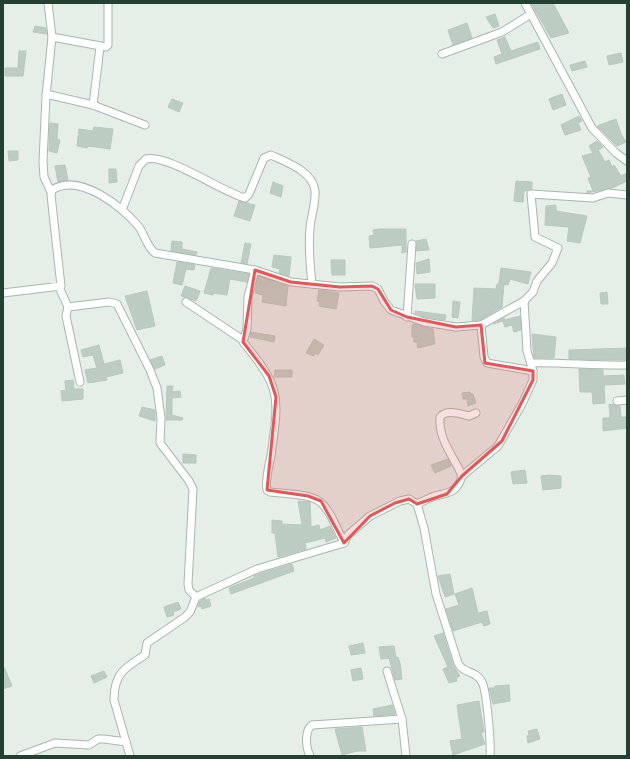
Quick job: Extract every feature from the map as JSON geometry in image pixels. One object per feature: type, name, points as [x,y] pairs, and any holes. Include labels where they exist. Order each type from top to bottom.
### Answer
[{"type":"street","points":[[48,3],[52,37],[46,94],[43,162],[44,177],[51,192],[62,283],[59,287]]},
{"type":"street","points":[[52,37],[105,48],[108,45],[108,3]]},
{"type":"street","points":[[525,3],[592,128],[616,153],[627,161]]},
{"type":"street","points":[[442,54],[502,32],[531,14]]},
{"type":"street","points":[[93,105],[100,47]]},
{"type":"street","points":[[46,94],[93,105],[145,125]]},
{"type":"street","points":[[122,210],[139,166],[146,159],[158,160],[204,178],[245,198],[249,194],[264,158],[271,155],[302,171],[308,177],[314,188],[315,197],[308,251],[312,284]]},
{"type":"street","points":[[51,192],[57,188],[80,186],[91,189],[122,210],[138,226],[155,253],[256,270],[291,282],[340,287],[376,287],[388,306],[407,317],[424,322],[456,327],[481,325],[524,301],[533,292],[537,280],[552,263],[558,248],[535,237],[532,194],[593,198],[608,193],[627,195]]},
{"type":"street","points":[[407,317],[412,244]]},
{"type":"street","points":[[243,340],[247,329],[248,297],[256,270]]},
{"type":"street","points":[[3,294],[59,287]]},
{"type":"street","points":[[59,287],[68,307],[66,316],[80,382]]},
{"type":"street","points":[[417,504],[432,497],[447,494],[460,483],[462,476],[493,451],[502,441],[533,380],[533,371],[527,351],[524,301]]},
{"type":"street","points":[[68,307],[112,302],[117,304],[154,379],[159,402],[160,443],[189,481],[193,489],[188,584],[189,590],[196,597]]},
{"type":"street","points":[[186,302],[243,340],[269,376],[276,397],[276,411],[267,490],[270,492],[308,496],[321,502],[329,512],[344,543]]},
{"type":"street","points":[[481,325],[484,357],[487,363],[533,371]]},
{"type":"street","points":[[531,363],[562,362],[582,366],[627,365]]},
{"type":"street","points":[[617,401],[627,400]]},
{"type":"street","points":[[462,476],[454,457],[444,445],[440,417],[446,413],[459,413],[469,416],[476,413]]},
{"type":"street","points":[[130,756],[114,700],[118,675],[124,669],[145,655],[147,643],[188,614],[196,597],[257,569],[344,543],[348,535],[370,516],[400,501],[409,499],[417,504],[424,528],[436,594],[458,663],[464,670],[476,674],[482,682],[491,741],[490,756]]},
{"type":"street","points":[[387,671],[402,719],[406,756]]},
{"type":"street","points":[[310,756],[308,750],[307,732],[312,725],[402,719]]},
{"type":"street","points":[[20,756],[55,743],[89,745],[98,739],[126,742]]},
{"type":"highlighted area","points":[[255,270],[291,282],[340,287],[372,286],[378,289],[391,310],[407,317],[456,327],[481,325],[485,363],[533,371],[533,380],[502,441],[462,476],[447,494],[417,504],[409,499],[395,503],[370,516],[344,543],[321,501],[308,496],[267,490],[276,397],[269,376],[243,342]]},
{"type":"building","points":[[531,3],[553,3],[569,33],[551,38]]},
{"type":"building","points":[[495,14],[499,26],[493,28],[486,17]]},
{"type":"building","points":[[467,23],[472,38],[453,45],[448,30]]},
{"type":"building","points":[[35,26],[46,28],[47,34],[33,32]]},
{"type":"building","points":[[505,37],[511,51],[538,42],[540,49],[496,64],[494,57],[502,54],[497,40]]},
{"type":"building","points":[[19,51],[26,51],[23,76],[5,76],[5,68],[18,68]]},
{"type":"building","points":[[621,53],[623,62],[609,65],[607,56]]},
{"type":"building","points":[[585,61],[587,67],[572,71],[570,65]]},
{"type":"building","points":[[562,94],[566,105],[553,110],[549,99]]},
{"type":"building","points":[[172,99],[183,103],[179,112],[168,107]]},
{"type":"building","points":[[579,116],[582,121],[578,123],[581,130],[565,135],[561,125]]},
{"type":"building","points":[[616,119],[621,134],[626,142],[617,146],[597,126]]},
{"type":"building","points":[[50,123],[58,124],[57,139],[60,140],[57,153],[49,151]]},
{"type":"building","points":[[94,127],[113,129],[110,149],[77,146],[79,129],[93,131]]},
{"type":"building","points":[[597,141],[603,147],[598,150],[605,162],[609,160],[612,167],[614,165],[621,176],[627,173],[627,181],[612,188],[587,193],[587,191],[593,191],[588,178],[591,177],[582,156],[593,153],[589,146]]},
{"type":"building","points":[[8,151],[18,151],[18,160],[9,161]]},
{"type":"building","points":[[65,165],[68,180],[58,182],[55,166]]},
{"type":"building","points":[[109,169],[116,169],[117,182],[109,183]]},
{"type":"building","points":[[516,181],[532,182],[532,189],[524,191],[523,202],[514,201]]},
{"type":"building","points":[[273,182],[283,186],[281,197],[270,193]]},
{"type":"building","points":[[239,201],[255,205],[250,221],[234,216]]},
{"type":"building","points":[[556,205],[556,211],[587,216],[580,243],[567,241],[569,227],[545,225],[546,206]]},
{"type":"building","points":[[406,229],[406,252],[402,253],[402,245],[370,248],[369,236],[374,235],[373,230]]},
{"type":"building","points":[[426,239],[429,250],[416,251],[416,241]]},
{"type":"building","points":[[172,241],[182,242],[182,249],[197,252],[196,255],[171,251]]},
{"type":"building","points":[[245,243],[251,244],[247,264],[241,263]]},
{"type":"building","points":[[274,255],[291,257],[289,276],[279,273],[280,269],[272,267]]},
{"type":"building","points":[[429,259],[430,272],[417,274],[416,263]]},
{"type":"building","points":[[331,260],[345,260],[345,275],[332,275]]},
{"type":"building","points":[[177,262],[195,265],[194,270],[186,269],[182,285],[173,283]]},
{"type":"building","points":[[211,268],[249,274],[247,282],[230,279],[227,295],[213,293],[213,295],[204,293]]},
{"type":"building","points":[[501,268],[531,272],[528,284],[510,279],[508,285],[504,284],[502,307],[480,320],[472,321],[474,288],[496,289],[497,284],[503,284],[499,283]]},
{"type":"building","points":[[258,276],[288,286],[286,306],[262,302],[263,295],[255,293]]},
{"type":"building","points":[[415,284],[435,284],[435,298],[417,299]]},
{"type":"building","points":[[185,286],[200,291],[196,301],[181,296]]},
{"type":"building","points":[[319,290],[339,293],[336,309],[319,306],[320,302],[317,301]]},
{"type":"building","points":[[147,291],[155,326],[137,330],[125,296]]},
{"type":"building","points":[[607,292],[608,304],[601,304],[600,293]]},
{"type":"building","points":[[453,301],[460,302],[458,318],[452,317]]},
{"type":"building","points":[[415,311],[446,315],[445,320],[425,317],[415,313]]},
{"type":"building","points":[[520,316],[521,330],[514,332],[512,325],[505,327],[503,321],[493,324],[504,318],[505,320]]},
{"type":"building","points":[[414,324],[433,329],[435,344],[418,348],[417,342],[414,342],[414,337],[412,337],[412,325]]},
{"type":"building","points":[[251,332],[275,336],[274,342],[250,337]]},
{"type":"building","points":[[532,334],[556,337],[554,358],[534,358]]},
{"type":"building","points":[[314,339],[324,345],[318,355],[315,353],[314,356],[306,353]]},
{"type":"building","points":[[99,345],[104,364],[120,360],[123,373],[106,377],[107,380],[88,383],[85,370],[97,368],[93,355],[83,357],[81,350]]},
{"type":"building","points":[[627,348],[627,360],[569,359],[569,350]]},
{"type":"building","points":[[162,356],[165,365],[155,369],[150,360]]},
{"type":"building","points":[[579,369],[603,370],[603,376],[624,375],[625,384],[604,385],[605,403],[593,404],[592,392],[580,392]]},
{"type":"building","points":[[275,370],[292,370],[292,377],[274,377]]},
{"type":"building","points":[[73,380],[74,389],[83,389],[83,399],[62,401],[61,391],[66,390],[65,381]]},
{"type":"building","points":[[167,386],[173,386],[172,392],[180,391],[181,397],[172,398],[172,415],[183,418],[182,420],[166,420]]},
{"type":"building","points":[[470,392],[470,394],[473,394],[476,403],[468,406],[467,399],[463,399],[462,393]]},
{"type":"building","points":[[609,404],[620,406],[621,417],[627,417],[627,428],[603,431],[603,418],[610,418]]},
{"type":"building","points":[[142,407],[155,410],[155,421],[139,416]]},
{"type":"building","points":[[183,454],[196,455],[196,463],[183,463]]},
{"type":"building","points":[[448,459],[451,466],[435,473],[431,465]]},
{"type":"building","points":[[525,470],[527,483],[513,484],[511,472]]},
{"type":"building","points":[[541,476],[561,476],[561,488],[543,490]]},
{"type":"building","points":[[298,501],[310,502],[311,527],[319,525],[320,530],[330,526],[336,538],[326,542],[325,538],[305,543],[306,549],[278,557],[275,533],[272,533],[272,520],[282,521],[282,524],[302,525]]},
{"type":"building","points":[[292,564],[294,571],[231,594],[229,588],[254,578],[254,576],[259,574]]},
{"type":"building","points":[[450,574],[454,594],[445,597],[438,576]]},
{"type":"building","points":[[472,588],[478,613],[487,611],[490,624],[484,626],[482,622],[453,631],[446,609],[459,605],[455,594]]},
{"type":"building","points":[[205,598],[205,600],[209,599],[211,606],[202,609],[201,606],[198,607],[200,601]]},
{"type":"building","points":[[178,602],[181,609],[173,612],[174,615],[167,617],[164,607]]},
{"type":"building","points":[[443,633],[453,665],[460,676],[456,678],[457,681],[449,683],[443,669],[448,667],[434,636]]},
{"type":"building","points":[[363,643],[365,653],[351,655],[349,646]]},
{"type":"building","points":[[394,646],[396,658],[398,657],[400,663],[402,679],[395,680],[389,658],[381,659],[379,647]]},
{"type":"building","points":[[3,665],[12,686],[3,689]]},
{"type":"building","points":[[361,668],[363,679],[353,681],[351,670]]},
{"type":"building","points":[[104,671],[107,677],[94,683],[91,676]]},
{"type":"building","points":[[509,685],[510,701],[493,704],[489,688]]},
{"type":"building","points":[[479,701],[484,732],[481,733],[485,744],[453,755],[450,741],[462,739],[457,705]]},
{"type":"building","points":[[392,705],[395,714],[374,716],[373,709]]},
{"type":"building","points":[[362,727],[366,751],[357,751],[342,755],[335,729]]},
{"type":"building","points":[[537,729],[540,739],[528,743],[528,731]]}]
